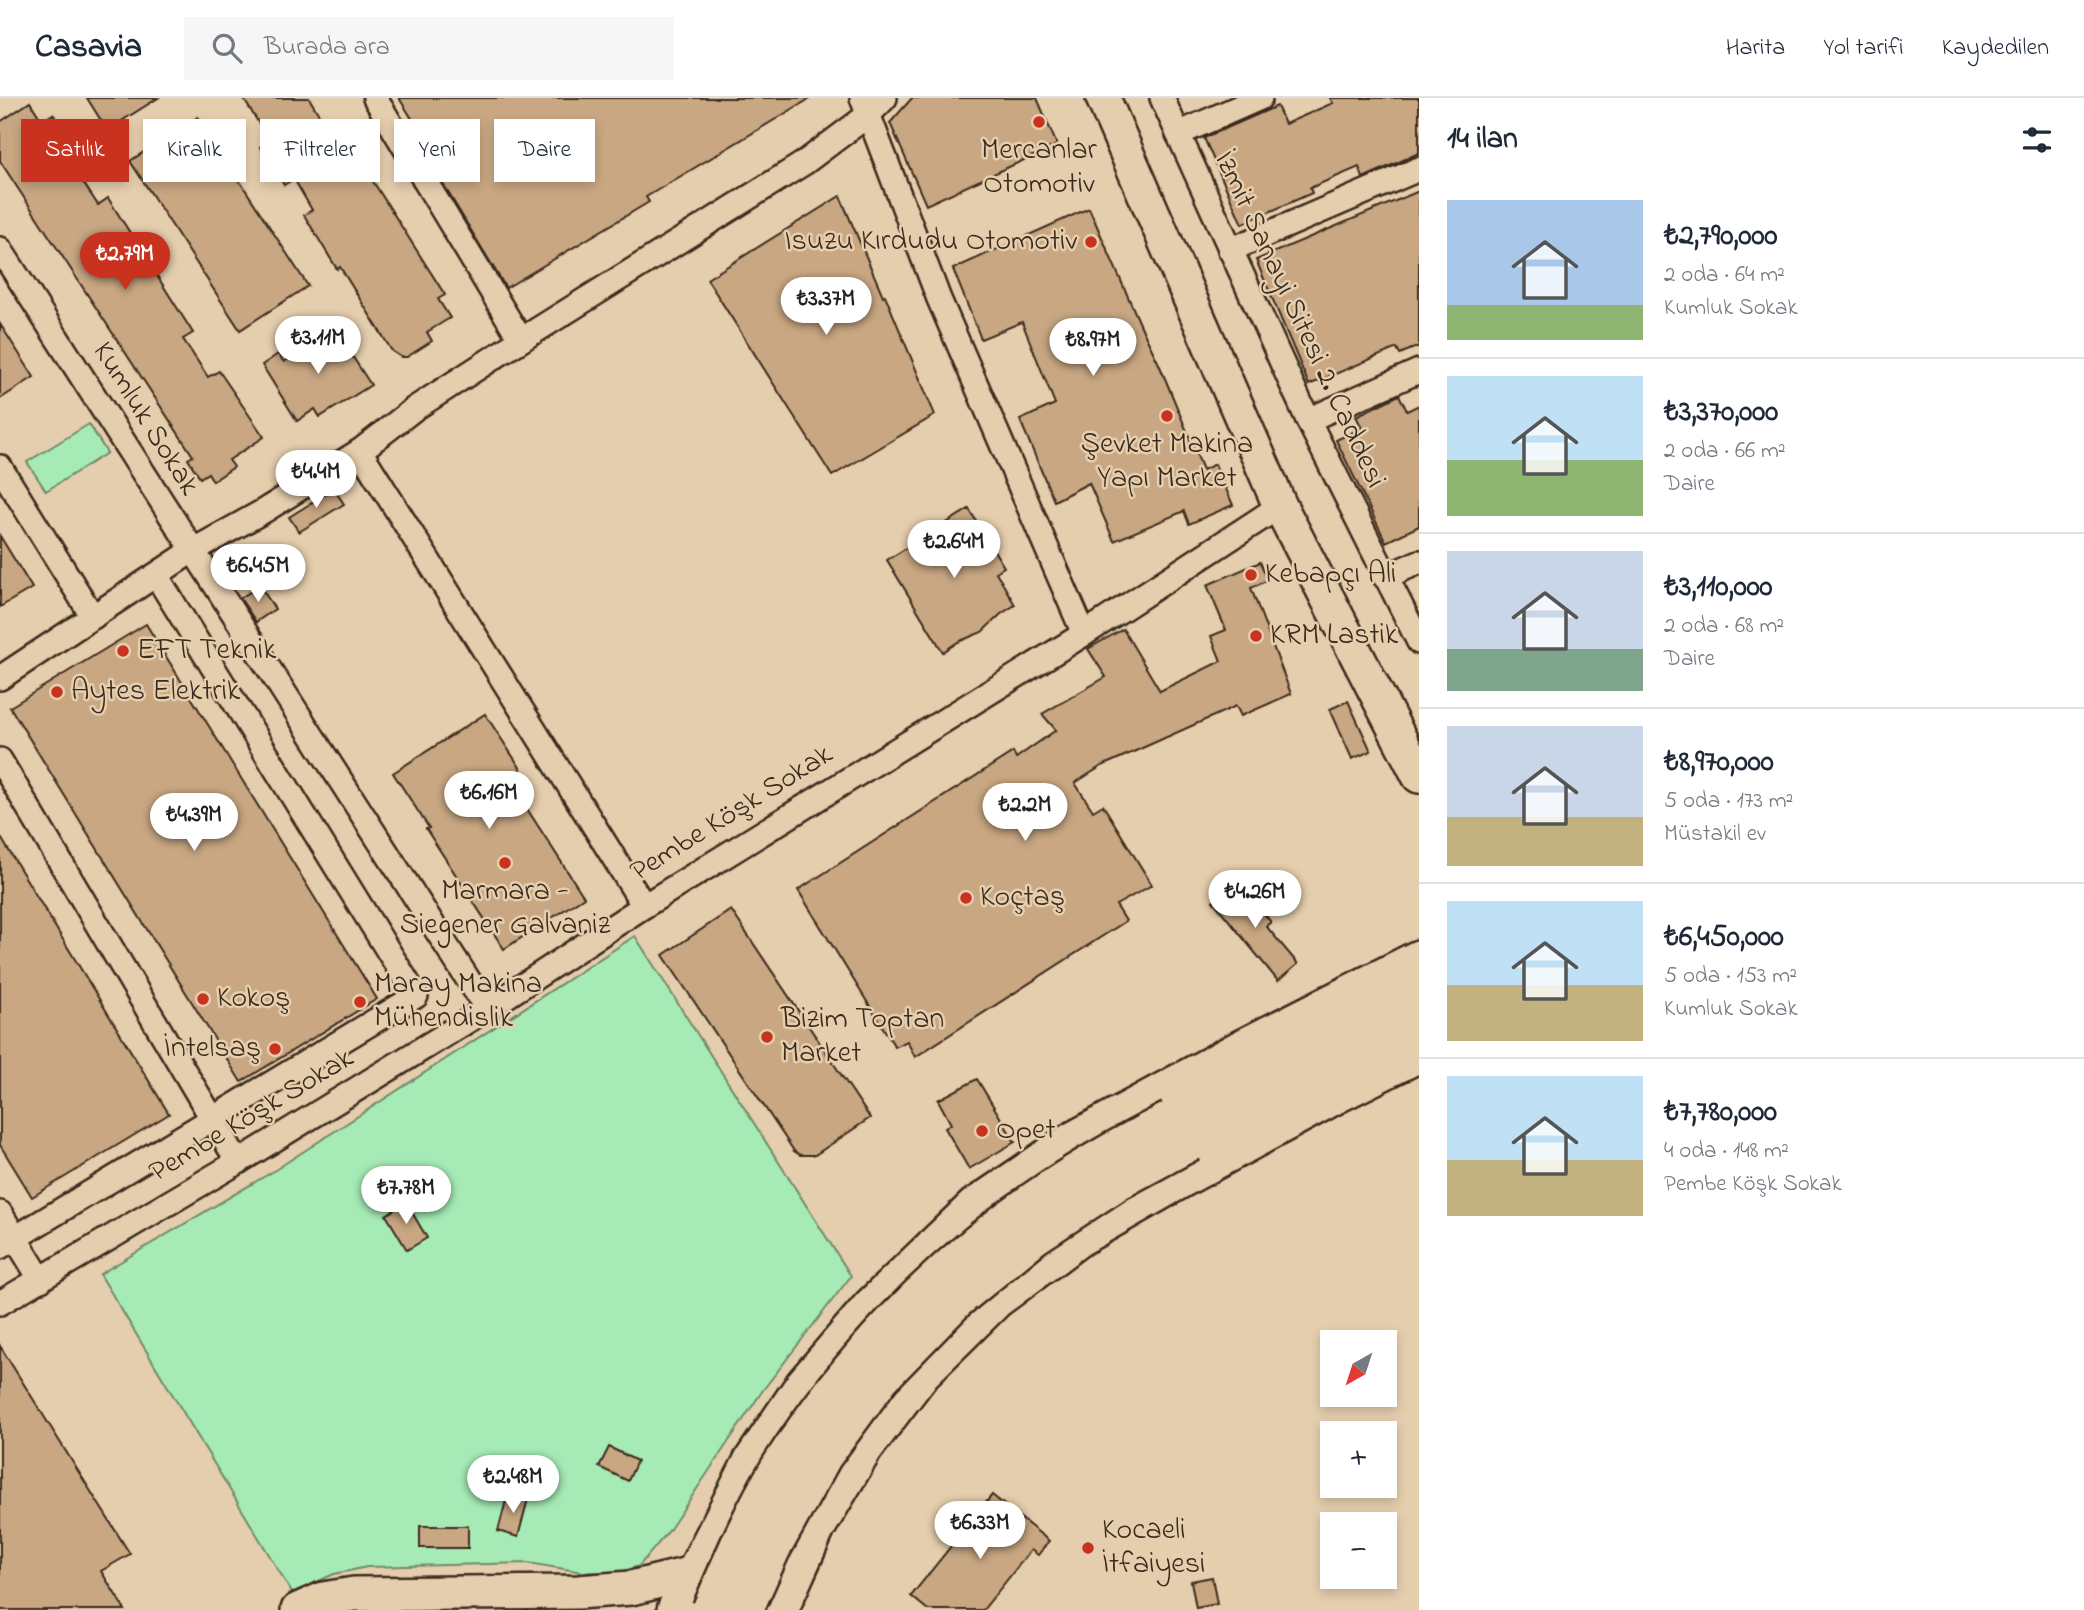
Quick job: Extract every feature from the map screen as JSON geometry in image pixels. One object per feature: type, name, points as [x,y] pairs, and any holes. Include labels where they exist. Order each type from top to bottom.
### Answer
[{"type":"main road","points":[[676,1610],[752,1462],[804,1385],[871,1307],[975,1206],[1071,1142],[1245,1047],[1419,959]]},
{"type":"main road","points":[[744,1610],[771,1550],[823,1456],[881,1377],[955,1301],[1034,1236],[1118,1181],[1181,1131],[1326,1038],[1419,993]]},
{"type":"main road","points":[[711,1610],[742,1537],[779,1469],[819,1409],[877,1341],[930,1286],[979,1242],[1029,1205],[1112,1151],[1181,1131],[1419,1024]]},
{"type":"main road","points":[[779,1610],[816,1528],[864,1448],[922,1372],[995,1300],[1078,1238],[1335,1095],[1419,1054]]},
{"type":"main road","points":[[752,1462],[751,1496],[769,1520],[795,1532],[816,1528]]},
{"type":"main road","points":[[693,1573],[718,1567],[742,1577],[768,1598],[773,1610]]},
{"type":"street","points":[[375,98],[521,340]]},
{"type":"street","points":[[0,678],[192,551],[262,512],[360,451],[414,410],[521,340],[804,163],[865,106],[886,98]]},
{"type":"street","points":[[1103,98],[1280,506],[1419,776]]},
{"type":"street","name":"İzmit Sanayi Sitesi 2. Caddesi","points":[[1162,98],[1308,420],[1419,642]]},
{"type":"street","points":[[1178,134],[1260,98]]},
{"type":"street","points":[[865,106],[939,299],[1084,634]]},
{"type":"street","points":[[1230,250],[1419,169]]},
{"type":"street","name":"Kumluk Sokak","points":[[0,249],[487,1009]]},
{"type":"street","points":[[1308,420],[1419,371]]},
{"type":"street","points":[[360,451],[644,906]]},
{"type":"street","points":[[0,467],[93,617]]},
{"type":"street","name":"Pembe Köşk Sokak","points":[[0,1303],[238,1162],[487,1009],[644,906],[1084,634],[1280,506]]},
{"type":"street","points":[[1385,577],[1419,562]]},
{"type":"street","points":[[8,1243],[416,996],[156,575]]},
{"type":"street","points":[[0,760],[238,1162]]},
{"type":"street","points":[[0,1213],[8,1243],[41,1280]]},
{"type":"street","points":[[298,1610],[323,1599],[354,1594],[578,1592],[631,1588],[693,1573]]},
{"type":"green space","points":[[89,424],[107,453],[46,491],[27,462]]},
{"type":"green space","points":[[635,936],[851,1276],[763,1390],[668,1532],[639,1566],[617,1573],[583,1572],[528,1563],[367,1567],[334,1574],[292,1593],[100,1274],[272,1172]]},
{"type":"building","points":[[87,98],[158,98],[125,119],[100,119]]},
{"type":"building","points":[[243,98],[309,98],[322,119],[260,119],[260,125]]},
{"type":"building","points":[[399,98],[811,98],[646,197],[649,202],[506,288],[442,182],[480,182],[480,119],[412,119]]},
{"type":"building","points":[[912,98],[1037,98],[1057,145],[926,205],[890,123]]},
{"type":"building","points":[[1330,98],[1419,98],[1419,153],[1363,178],[1359,167],[1310,188],[1312,193],[1242,224],[1204,138],[1277,106],[1285,124],[1333,103]]},
{"type":"building","points":[[30,102],[41,119],[21,119],[21,182],[83,182],[98,205],[108,198],[193,333],[183,339],[208,377],[219,371],[264,437],[229,460],[234,467],[213,481],[208,473],[200,478],[188,459],[193,456],[0,161],[0,122]]},
{"type":"building","points":[[143,153],[143,181],[130,161]]},
{"type":"building","points":[[144,182],[240,182],[308,286],[240,330]]},
{"type":"building","points":[[296,182],[373,182],[445,295],[438,299],[450,318],[427,332],[432,341],[407,357],[401,357],[392,351],[304,215],[312,210]]},
{"type":"building","points":[[1419,191],[1419,346],[1400,354],[1397,348],[1309,385],[1256,260]]},
{"type":"building","points":[[840,196],[935,415],[832,476],[707,279]]},
{"type":"building","points":[[1089,208],[1203,470],[1215,464],[1233,505],[1189,524],[1184,511],[1114,541],[1089,483],[1054,501],[1020,420],[1055,404],[1022,322],[981,339],[953,269]]},
{"type":"building","points":[[330,322],[371,385],[320,417],[315,409],[297,421],[262,365],[278,354],[284,362],[319,340],[314,332]]},
{"type":"building","points":[[0,324],[34,377],[0,399]]},
{"type":"building","points":[[1399,395],[1407,411],[1419,405],[1419,526],[1386,542],[1336,440],[1362,428],[1356,416]]},
{"type":"building","points":[[334,489],[344,504],[299,532],[289,517]]},
{"type":"building","points":[[969,509],[1004,567],[996,572],[1015,605],[982,632],[943,652],[887,560]]},
{"type":"building","points":[[0,536],[32,588],[0,607]]},
{"type":"building","name":"Koçtaş","points":[[1260,562],[1268,580],[1251,588],[1291,694],[1241,716],[1236,706],[1102,766],[1075,783],[1093,811],[1103,805],[1152,885],[1116,905],[1126,921],[915,1057],[907,1041],[895,1047],[798,890],[1013,752],[1016,758],[1056,730],[1042,714],[1106,677],[1088,649],[1123,629],[1160,691],[1221,661],[1211,636],[1226,630],[1207,585]]},
{"type":"building","points":[[260,586],[275,609],[256,622],[240,598]]},
{"type":"building","points":[[146,624],[377,999],[241,1082],[10,707]]},
{"type":"building","points":[[1348,701],[1371,751],[1352,759],[1330,709]]},
{"type":"building","name":"Marmara - Siegener Galvaniz","points":[[485,714],[521,769],[507,778],[584,897],[504,949],[393,773]]},
{"type":"building","points":[[0,836],[169,1114],[32,1197],[0,1145]]},
{"type":"building","points":[[1237,881],[1271,922],[1266,926],[1298,964],[1278,981],[1213,901]]},
{"type":"building","name":"Bizim Toptan Market","points":[[731,910],[870,1118],[815,1155],[800,1155],[794,1151],[663,955]]},
{"type":"building","points":[[977,1079],[1015,1142],[969,1169],[945,1128],[951,1124],[938,1100]]},
{"type":"building","points":[[406,1202],[427,1238],[407,1250],[386,1215]]},
{"type":"building","points":[[0,1346],[130,1554],[101,1571],[125,1610],[0,1610]]},
{"type":"building","points":[[609,1447],[637,1461],[628,1481],[599,1467]]},
{"type":"building","points":[[508,1493],[528,1499],[518,1537],[498,1531]]},
{"type":"building","points":[[992,1495],[1049,1541],[1038,1555],[1031,1550],[983,1610],[928,1610],[911,1596]]},
{"type":"building","points":[[420,1526],[468,1526],[468,1548],[420,1548]]},
{"type":"building","points":[[1212,1577],[1217,1604],[1196,1608],[1191,1581]]},
{"type":"place","name":"Mercanlar Otomotiv","points":[[1039,122]]},
{"type":"place","name":"Isuzu Kırdudu Otomotiv","points":[[1091,242]]},
{"type":"place","name":"Şevket Makina Yapı Market","points":[[1167,416]]},
{"type":"place","name":"Kebapçı Ali","points":[[1251,575]]},
{"type":"place","name":"KRM Lastik","points":[[1256,636]]},
{"type":"place","name":"EFT Teknik","points":[[123,651]]},
{"type":"place","name":"Aytes Elektrik","points":[[57,692]]},
{"type":"place","name":"Marmara - Siegener Galvaniz","points":[[505,863]]},
{"type":"place","name":"Koçtaş","points":[[966,898]]},
{"type":"place","name":"Kokoş","points":[[203,999]]},
{"type":"place","name":"Maray Makina Mühendislik","points":[[360,1002]]},
{"type":"place","name":"Bizim Toptan Market","points":[[767,1037]]},
{"type":"place","name":"İntelsaş","points":[[275,1049]]},
{"type":"place","name":"Opet","points":[[982,1131]]},
{"type":"place","name":"Kocaeli İtfaiyesi","points":[[1088,1548]]}]
